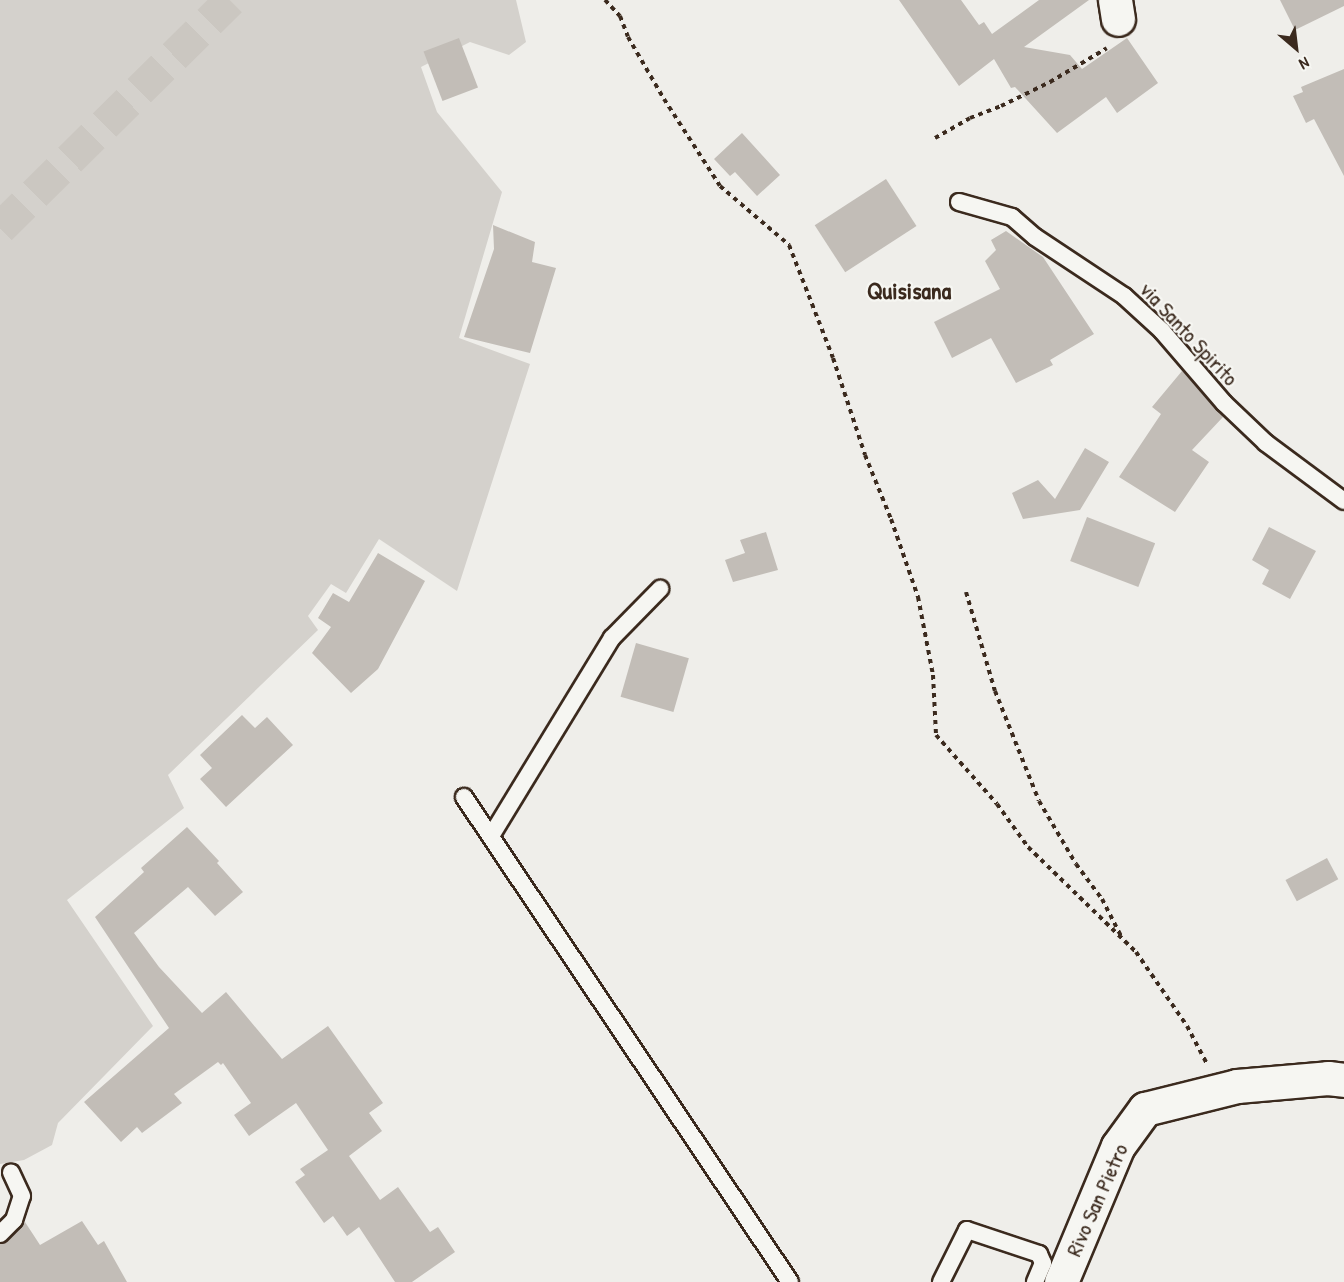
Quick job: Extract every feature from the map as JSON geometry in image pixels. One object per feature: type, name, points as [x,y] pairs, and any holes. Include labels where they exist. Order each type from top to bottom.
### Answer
[{"type":"street","name":"Rivo San Pietro","points":[[1061,1282],[1118,1146],[1145,1109],[1237,1086],[1328,1078],[1344,1080]]},
{"type":"lane","name":"via Santo Spirito","points":[[959,202],[1012,217],[1044,243],[1124,296],[1162,331],[1241,419],[1266,442],[1344,501]]},
{"type":"lane","points":[[491,836],[612,638],[660,589]]},
{"type":"lane","points":[[464,797],[790,1282]]},
{"type":"lane","points":[[0,1234],[14,1220],[22,1196],[11,1172]]},
{"type":"lane","points":[[941,1282],[967,1230],[1040,1254],[1043,1263],[1035,1282]]},
{"type":"path","points":[[605,0],[620,16],[628,37],[664,99],[720,186],[789,245],[833,358],[865,455],[891,519],[918,597],[933,675],[936,735],[997,804],[1028,847],[1136,952],[1187,1026],[1221,1090]]},
{"type":"path","points":[[935,138],[970,118],[1002,106],[1035,89],[1112,45],[1116,9]]},
{"type":"path","points":[[966,592],[994,691],[1039,801],[1076,864],[1102,899],[1123,939]]},
{"type":"shaded area","points":[[0,0],[516,0],[526,42],[509,55],[470,42],[421,67],[437,112],[502,192],[459,338],[530,364],[457,591],[379,539],[346,593],[331,584],[308,616],[318,630],[168,775],[184,808],[67,900],[153,1026],[58,1123],[52,1145],[24,1160],[0,1164]]},
{"type":"building","points":[[899,0],[961,0],[979,25],[984,22],[992,34],[1039,0],[1089,0],[1024,47],[1070,55],[1082,69],[1127,38],[1158,83],[1117,113],[1106,97],[1057,133],[1015,87],[1011,88],[994,59],[959,86]]},
{"type":"building","points":[[1280,0],[1344,0],[1344,6],[1295,30]]},
{"type":"building","points":[[459,38],[478,87],[443,101],[424,52]]},
{"type":"building","points":[[1344,69],[1344,176],[1314,119],[1306,123],[1293,96],[1303,92],[1301,87]]},
{"type":"building","points":[[742,133],[780,175],[757,196],[735,172],[730,176],[714,159]]},
{"type":"building","points":[[886,179],[916,226],[845,272],[815,225]]},
{"type":"building","points":[[493,225],[535,242],[532,262],[556,268],[530,353],[464,337],[494,249]]},
{"type":"building","points":[[1006,231],[1043,257],[1094,334],[1050,360],[1053,365],[1016,383],[991,338],[952,358],[934,322],[1000,289],[985,261],[996,250],[991,240]]},
{"type":"building","points":[[1182,371],[1223,417],[1192,450],[1209,462],[1175,512],[1119,477],[1161,414],[1152,407]]},
{"type":"building","points":[[1085,448],[1109,462],[1080,510],[1023,519],[1012,493],[1038,480],[1055,499]]},
{"type":"building","points":[[1087,517],[1155,543],[1138,587],[1070,561]]},
{"type":"building","points":[[1269,527],[1316,551],[1290,599],[1262,584],[1269,570],[1252,560]]},
{"type":"building","points":[[766,532],[778,570],[733,582],[725,560],[745,553],[740,540]]},
{"type":"building","points":[[378,553],[425,581],[378,669],[351,693],[312,653],[331,627],[318,618],[333,593],[349,602]]},
{"type":"building","points":[[636,643],[689,658],[673,712],[621,697]]},
{"type":"building","points":[[242,715],[255,728],[267,717],[293,745],[226,807],[200,779],[212,768],[200,755]]},
{"type":"building","points":[[187,827],[219,861],[217,863],[243,892],[215,916],[188,887],[134,933],[159,967],[202,1013],[226,992],[282,1059],[328,1026],[383,1103],[369,1113],[382,1131],[349,1156],[380,1200],[398,1187],[430,1232],[438,1227],[455,1252],[412,1282],[395,1282],[359,1227],[347,1236],[333,1216],[324,1223],[295,1182],[305,1175],[300,1169],[328,1150],[296,1103],[249,1136],[234,1115],[251,1103],[223,1063],[221,1065],[218,1062],[174,1094],[182,1103],[142,1133],[137,1127],[121,1142],[84,1102],[169,1028],[95,917],[144,872],[141,868]]},
{"type":"building","points":[[1327,858],[1338,879],[1297,901],[1286,880]]},
{"type":"building","points":[[82,1221],[98,1245],[104,1241],[127,1282],[0,1282],[0,1244],[7,1241],[25,1222],[40,1245]]},
{"type":"tunnel","points":[[0,228],[230,0]]},
{"type":"district","name":"Quisisana","points":[[909,291]]}]
